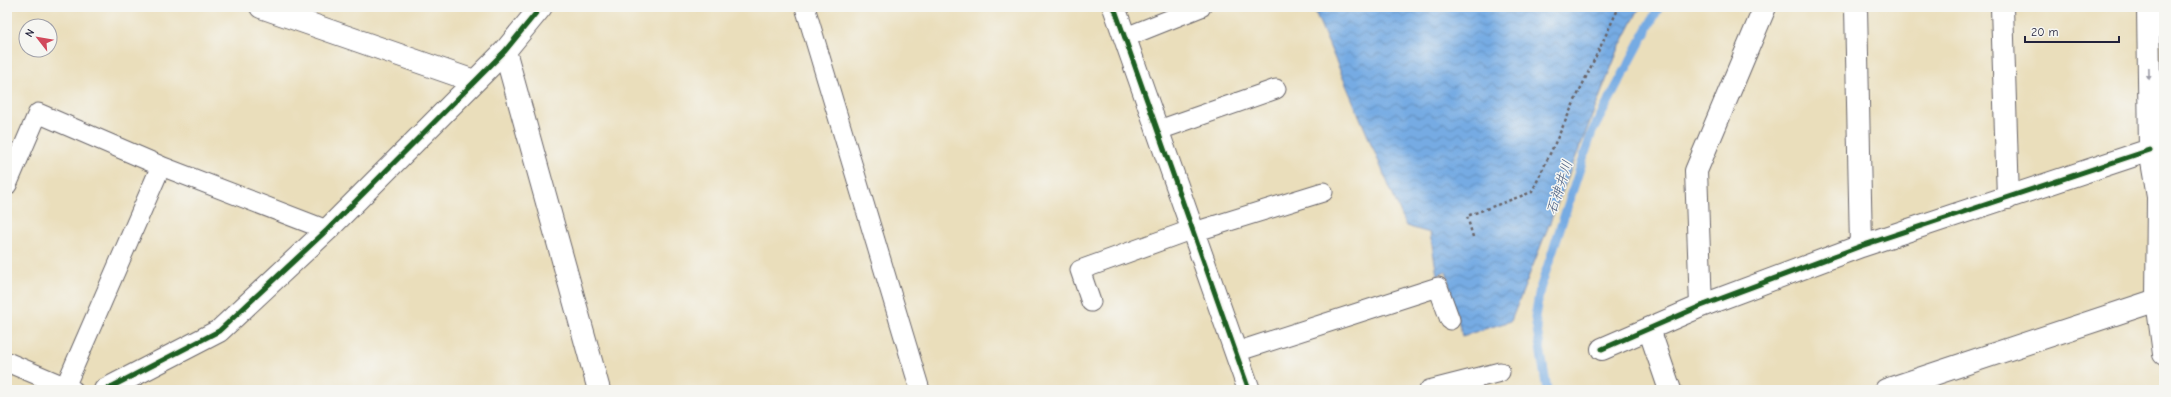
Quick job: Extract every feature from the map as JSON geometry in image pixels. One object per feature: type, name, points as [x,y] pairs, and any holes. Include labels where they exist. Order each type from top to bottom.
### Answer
[{"type":"street","points":[[261,7],[474,81]]},
{"type":"street","points":[[105,390],[219,331],[328,230],[505,51],[541,7]]},
{"type":"street","points":[[1114,7],[1159,130],[1249,390]]},
{"type":"street","points":[[1701,306],[1696,171],[1765,7]]},
{"type":"street","points":[[1856,7],[1861,246]]},
{"type":"street","points":[[2002,7],[2008,198]]},
{"type":"street","points":[[2148,7],[2156,39],[2150,150],[2162,198],[2157,300],[2164,354]]},
{"type":"street","points":[[505,51],[599,390]]},
{"type":"street","points":[[1602,349],[1701,306],[1861,246],[2150,150]]},
{"type":"street","points":[[1886,390],[2157,300]]},
{"type":"street","points":[[1649,329],[1670,390]]},
{"type":"lane","points":[[805,7],[920,390]]},
{"type":"lane","points":[[1126,37],[1201,7]]},
{"type":"lane","points":[[1159,130],[1276,89]]},
{"type":"lane","points":[[7,185],[38,113],[160,166],[328,230]]},
{"type":"lane","points":[[7,362],[69,388],[160,166]]},
{"type":"lane","points":[[1091,302],[1080,270],[1194,230],[1323,192]]},
{"type":"lane","points":[[1236,352],[1438,287],[1450,320]]},
{"type":"lane","points":[[1429,390],[1500,372]]},
{"type":"path","points":[[1473,237],[1467,216],[1532,192],[1619,7]]},
{"type":"water","points":[[1313,7],[1640,7],[1619,48],[1511,321],[1462,336],[1446,271],[1437,275],[1430,233],[1406,226]]},
{"type":"waterway","name":"石神井川","points":[[1547,390],[1535,317],[1540,289],[1592,132],[1659,7]]},
{"type":"railway","points":[[7,12],[9,7]]},
{"type":"cycle path","points":[[105,390],[219,331],[327,230],[505,51],[541,7]]},
{"type":"cycle path","points":[[1114,7],[1249,390]]},
{"type":"cycle path","points":[[1602,349],[1701,306],[1861,246],[2150,150]]}]
